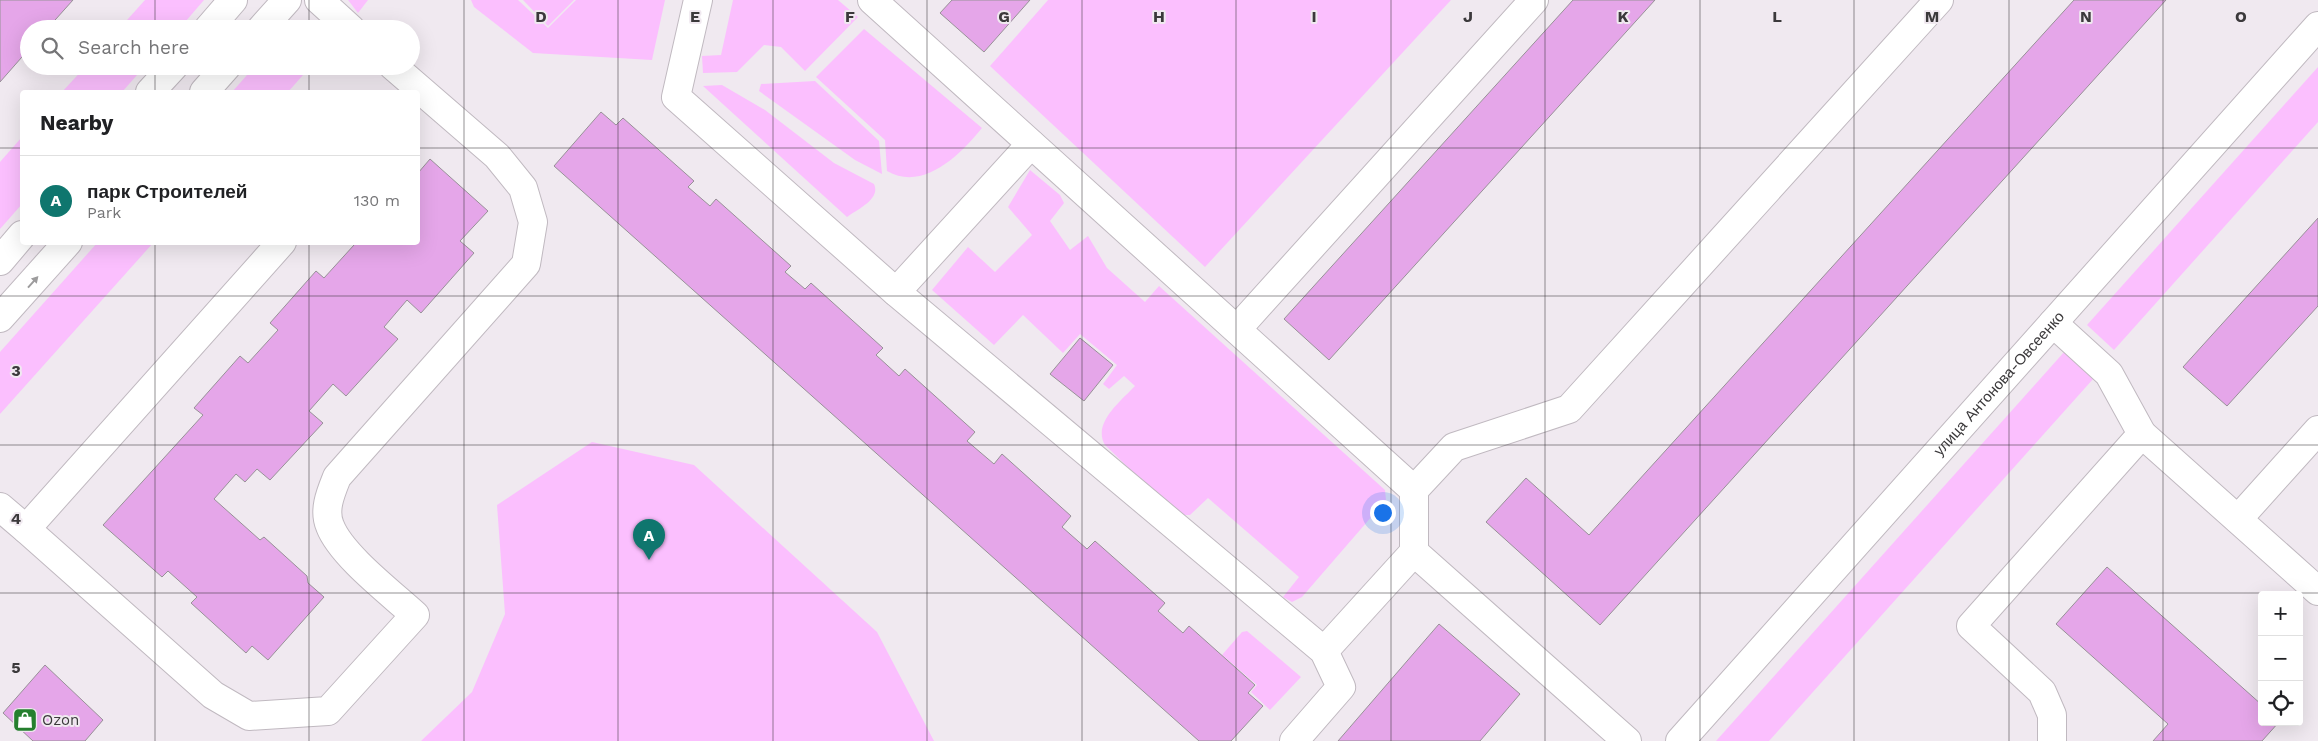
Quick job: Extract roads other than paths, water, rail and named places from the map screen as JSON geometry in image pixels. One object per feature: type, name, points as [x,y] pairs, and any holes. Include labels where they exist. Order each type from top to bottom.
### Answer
[{"type":"street","points":[[216,20],[233,0]]},
{"type":"street","points":[[269,20],[287,0]]},
{"type":"street","points":[[319,0],[341,20]]},
{"type":"street","points":[[698,0],[676,97],[896,292],[1324,651],[1341,687],[1294,741]]},
{"type":"street","points":[[872,0],[1414,490]]},
{"type":"street","points":[[1237,329],[1534,0]]},
{"type":"street","points":[[1324,651],[1414,552],[1414,490],[1454,447],[1569,409],[1939,0]]},
{"type":"street","name":"улица Антонова-Овсеенко","points":[[1680,741],[2318,26]]},
{"type":"street","points":[[152,90],[166,75]]},
{"type":"street","points":[[206,90],[220,75]]},
{"type":"street","points":[[402,75],[416,90]]},
{"type":"street","points":[[0,507],[213,695],[249,716],[328,711],[415,615],[342,547],[329,525],[328,503],[336,477],[526,264],[533,222],[523,188],[497,156],[420,93]]},
{"type":"street","points":[[896,292],[1031,144]]},
{"type":"street","points":[[0,261],[20,237]]},
{"type":"street","points":[[0,318],[65,245]]},
{"type":"street","points":[[26,529],[279,245]]},
{"type":"street","points":[[2053,323],[2109,374],[2142,434],[2318,591]]},
{"type":"street","points":[[2238,519],[2318,430]]},
{"type":"street","points":[[2052,741],[2052,715],[2042,692],[1971,626],[2142,434]]},
{"type":"street","points":[[1414,552],[1627,741]]},
{"type":"place","name":"парк Строителей","points":[[649,560]]},
{"type":"place","name":"Ozon","points":[[25,720]]}]
